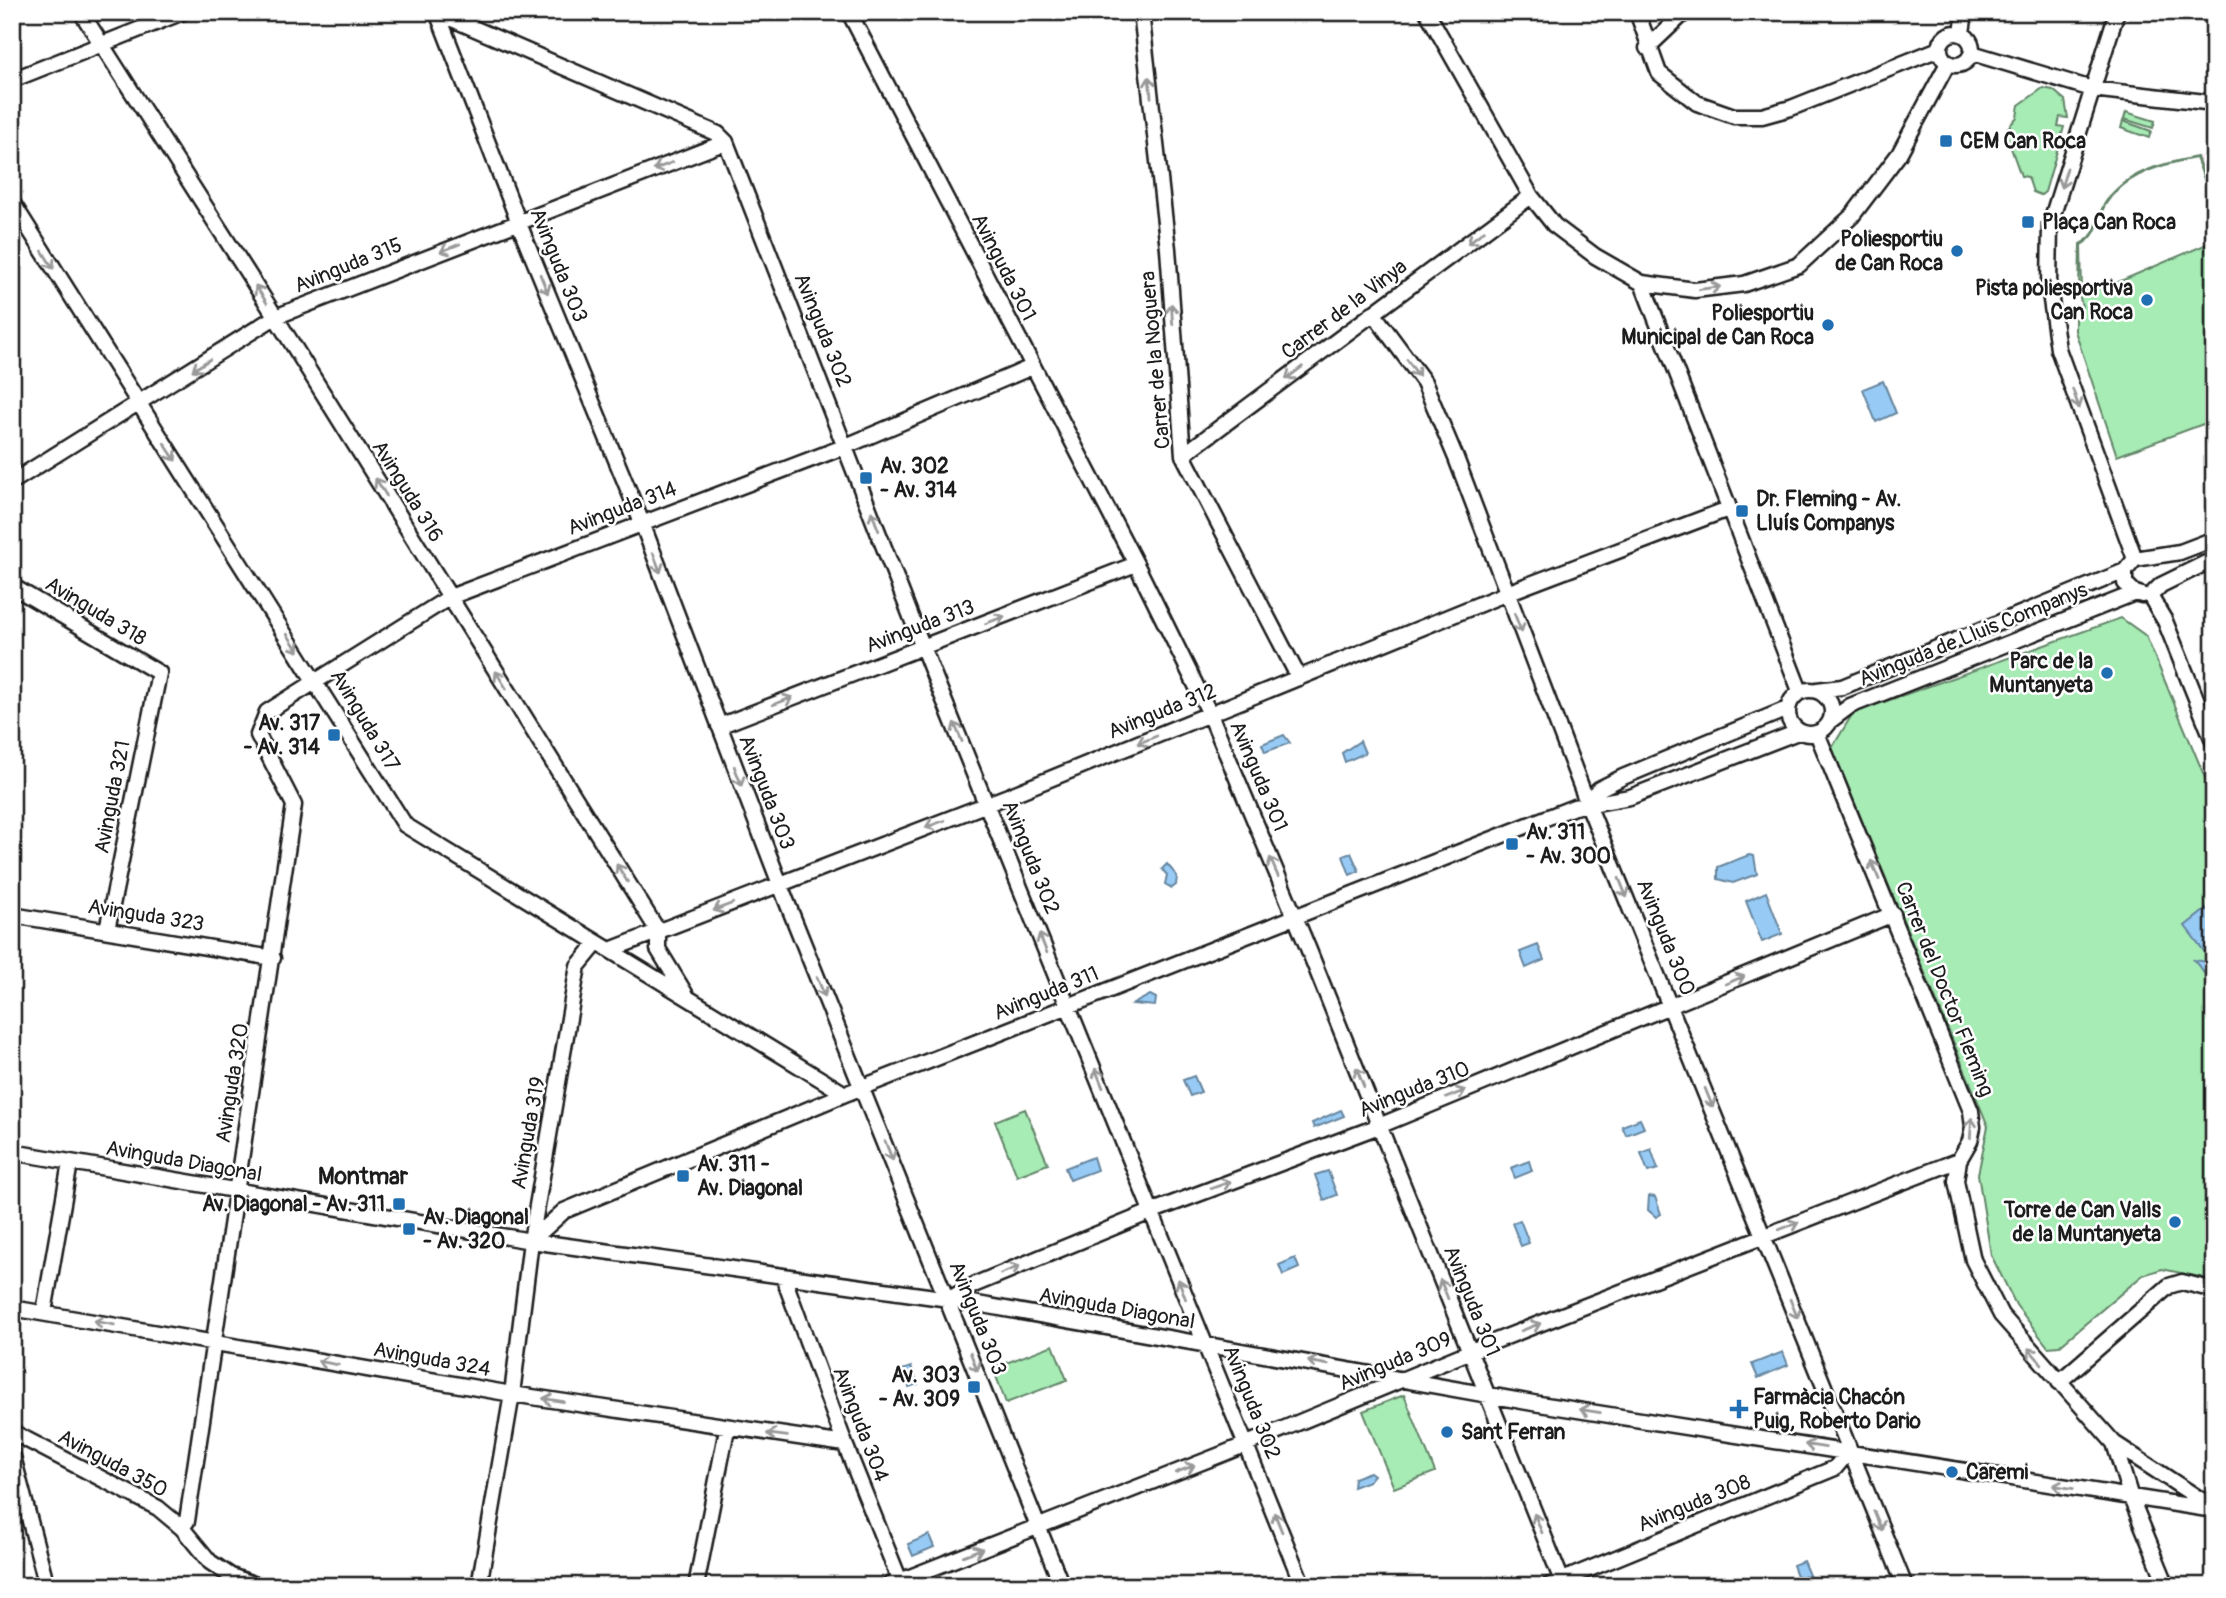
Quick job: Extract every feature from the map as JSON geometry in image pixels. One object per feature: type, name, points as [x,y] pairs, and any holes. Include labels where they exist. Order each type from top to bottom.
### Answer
[{"type":"street","name":"Avinguda 316","points":[[81,12],[275,317],[658,931],[658,949],[687,996]]},
{"type":"street","points":[[12,80],[183,12]]},
{"type":"street","name":"Avinguda 301","points":[[849,12],[1136,564],[1210,714],[1470,1352],[1558,1584]]},
{"type":"street","name":"Carrer de la Noguera","points":[[1141,12],[1168,249],[1183,455],[1299,678]]},
{"type":"street","points":[[1427,12],[1531,196],[1554,225],[1595,256],[1642,283],[1695,290],[1744,284],[1799,265],[1852,216],[1899,154],[1948,63]]},
{"type":"street","points":[[1637,12],[1647,48],[1659,74],[1676,89],[1714,111],[1762,116],[1791,108],[1939,49],[1946,35],[1962,33],[1971,41],[1972,53],[1962,64],[1948,63]]},
{"type":"street","points":[[1647,48],[1685,12]]},
{"type":"street","points":[[1962,33],[1965,12]]},
{"type":"street","points":[[2117,12],[2050,224],[2049,286],[2058,349],[2135,559]]},
{"type":"street","points":[[437,13],[718,134],[726,142]]},
{"type":"street","name":"Avinguda 303","points":[[437,13],[518,221],[642,523],[779,884],[949,1299],[1062,1586]]},
{"type":"street","points":[[1939,49],[1948,63]]},
{"type":"street","points":[[1972,53],[2092,89],[2214,103]]},
{"type":"street","name":"Avinguda 315","points":[[12,482],[275,317],[726,142]]},
{"type":"street","name":"Avinguda 302","points":[[726,142],[923,646],[1304,1586]]},
{"type":"street","name":"Carrer de la Vinya","points":[[1183,455],[1531,196]]},
{"type":"street","name":"Avinguda 317","points":[[12,202],[316,679],[405,825],[845,1094]]},
{"type":"street","points":[[1642,283],[1800,691]]},
{"type":"street","name":"Avinguda 300","points":[[1373,313],[1424,382],[1587,802],[1765,1235],[1905,1586]]},
{"type":"street","name":"Avinguda 314","points":[[258,735],[267,712],[450,597],[846,446],[1032,367]]},
{"type":"street","name":"Avinguda 312","points":[[610,950],[988,804],[1507,593],[1728,509]]},
{"type":"street","points":[[2135,559],[2150,559],[2180,552],[2214,539]]},
{"type":"street","points":[[2135,559],[2125,571],[2125,583],[2135,593],[2150,596],[2165,621],[2214,743]]},
{"type":"street","points":[[2150,559],[2161,569],[2161,585]]},
{"type":"street","points":[[2150,596],[2161,585],[2214,559]]},
{"type":"street","name":"Avinguda 313","points":[[719,726],[1136,564]]},
{"type":"street","name":"Avinguda de Lluis Companys","points":[[1817,690],[1842,687],[2125,571]]},
{"type":"street","name":"Avinguda 318","points":[[12,586],[159,673]]},
{"type":"street","name":"Avinguda de Lluis Companys","points":[[1830,721],[1850,706],[2135,593]]},
{"type":"street","name":"Avinguda 321","points":[[107,930],[159,673]]},
{"type":"street","points":[[1587,802],[1630,797],[1798,732],[1817,733],[1830,721],[1830,702],[1817,690],[1800,691]]},
{"type":"street","points":[[1587,802],[1599,789],[1623,777],[1787,709],[1800,691]]},
{"type":"street","points":[[1787,709],[1789,722],[1798,732]]},
{"type":"street","name":"Carrer del Doctor Fleming","points":[[1817,733],[1971,1111],[1972,1134],[1959,1160],[1956,1181],[1973,1260],[2001,1315],[2114,1443],[2131,1498],[2167,1586]]},
{"type":"street","name":"Avinguda 320","points":[[182,1528],[187,1521],[216,1343],[294,805],[258,735]]},
{"type":"street","name":"Avinguda 311","points":[[531,1241],[564,1211],[845,1094],[1587,802]]},
{"type":"street","name":"Avinguda 310","points":[[949,1299],[976,1284],[1153,1211],[1379,1126],[1893,914]]},
{"type":"street","name":"Avinguda 323","points":[[12,915],[273,958]]},
{"type":"street","name":"Avinguda 319","points":[[479,1586],[512,1394],[531,1241],[578,966],[597,943]]},
{"type":"street","name":"Avinguda Diagonal","points":[[12,1152],[531,1241],[949,1299],[1487,1395],[2214,1509]]},
{"type":"street","name":"Avinguda 309","points":[[896,1584],[1470,1352],[1959,1160]]},
{"type":"street","points":[[44,1312],[70,1163]]},
{"type":"street","name":"Avinguda 304","points":[[783,1276],[896,1584]]},
{"type":"street","points":[[2059,1382],[2169,1286],[2182,1282],[2214,1290]]},
{"type":"street","name":"Avinguda 324","points":[[12,1308],[512,1394],[727,1429],[845,1444]]},
{"type":"street","points":[[696,1586],[727,1429]]},
{"type":"street","name":"Avinguda 350","points":[[12,1432],[158,1508],[182,1528],[210,1562],[231,1576],[257,1586]]},
{"type":"street","name":"Avinguda Diagonal","points":[[2114,1443],[2214,1509]]},
{"type":"street","name":"Avinguda 308","points":[[1558,1584],[1835,1468],[1849,1451]]},
{"type":"street","points":[[12,1453],[47,1586]]},
{"type":"shaded area","points":[[2214,151],[2214,202],[2197,157]]},
{"type":"green space","points":[[2043,88],[2053,90],[2065,100],[2068,118],[2060,117],[2058,126],[2064,127],[2045,192],[2041,195],[2033,192],[2028,177],[2021,176],[2005,131],[2017,117],[2019,105]]},
{"type":"green space","points":[[2126,112],[2155,121],[2153,128],[2124,119]]},
{"type":"green space","points":[[2123,121],[2151,131],[2149,138],[2121,128]]},
{"type":"green space","name":"Pista poliesportiva Can Roca","points":[[2197,157],[2214,205],[2196,158],[2171,163],[2146,172],[2122,186],[2105,205],[2092,237],[2081,245],[2082,292],[2116,283],[2214,241],[2214,420],[2117,456],[2075,331],[2075,310],[2082,307],[2079,293],[2080,244],[2091,236],[2105,203],[2123,184],[2134,176],[2158,166],[2171,162]]},
{"type":"green space","name":"Parc de la Muntanyeta","points":[[2121,618],[2146,636],[2214,799],[2214,1280],[2162,1269],[2143,1275],[2059,1346],[2048,1347],[2016,1305],[1991,1255],[1978,1174],[1988,1126],[1832,748],[1853,713]]},
{"type":"green space","points":[[1025,1109],[1048,1164],[1017,1176],[995,1121]]},
{"type":"green space","points":[[1053,1345],[1067,1380],[1006,1403],[993,1368]]},
{"type":"green space","points":[[1404,1395],[1435,1472],[1394,1488],[1363,1411]]},
{"type":"water","points":[[1883,381],[1896,413],[1876,422],[1863,389]]},
{"type":"water","points":[[1284,735],[1290,743],[1265,752],[1262,744]]},
{"type":"water","points":[[1360,741],[1365,753],[1345,762],[1342,753]]},
{"type":"water","points":[[1351,853],[1359,871],[1350,875],[1343,856]]},
{"type":"water","points":[[1749,855],[1754,856],[1757,874],[1733,883],[1718,879],[1718,867]]},
{"type":"water","points":[[1167,864],[1177,876],[1176,885],[1172,888],[1165,884],[1167,875],[1162,869]]},
{"type":"water","points":[[1766,892],[1782,934],[1762,942],[1746,901]]},
{"type":"water","points":[[2214,903],[2214,956],[2207,955],[2185,926]]},
{"type":"water","points":[[1538,945],[1544,960],[1526,968],[1520,952]]},
{"type":"water","points":[[2194,960],[2214,963],[2214,986]]},
{"type":"water","points":[[1150,995],[1156,998],[1155,1006],[1133,1004]]},
{"type":"water","points":[[1194,1076],[1201,1092],[1190,1096],[1183,1080]]},
{"type":"water","points":[[1341,1110],[1344,1116],[1314,1128],[1312,1123]]},
{"type":"water","points":[[1640,1119],[1644,1128],[1626,1135],[1622,1126]]},
{"type":"water","points":[[1651,1149],[1658,1169],[1648,1172],[1641,1153]]},
{"type":"water","points":[[1093,1157],[1097,1170],[1070,1180],[1065,1168]]},
{"type":"water","points":[[1529,1161],[1532,1171],[1515,1178],[1511,1168]]},
{"type":"water","points":[[1328,1171],[1337,1195],[1324,1200],[1315,1175]]},
{"type":"water","points":[[1649,1196],[1655,1197],[1661,1214],[1656,1217],[1648,1210]]},
{"type":"water","points":[[1520,1220],[1529,1243],[1521,1246],[1512,1223]]},
{"type":"water","points":[[1295,1258],[1299,1268],[1283,1275],[1279,1265]]},
{"type":"water","points":[[1783,1352],[1788,1365],[1758,1378],[1752,1364]]},
{"type":"water","points":[[911,1367],[918,1384],[909,1387],[902,1370]]},
{"type":"water","points":[[1370,1472],[1374,1475],[1369,1481],[1353,1487],[1354,1478]]},
{"type":"water","points":[[929,1535],[934,1547],[913,1556],[908,1544]]},
{"type":"water","points":[[1803,1561],[1811,1580],[1800,1584],[1793,1565]]},
{"type":"place","name":"CEM Can Roca","points":[[1946,141]]},
{"type":"place","name":"Plaça Can Roca","points":[[2028,222]]},
{"type":"place","name":"Poliesportiu de Can Roca","points":[[1957,251]]},
{"type":"place","name":"Pista poliesportiva Can Roca","points":[[2147,300]]},
{"type":"place","name":"Poliesportiu Municipal de Can Roca","points":[[1828,325]]},
{"type":"place","name":"Av. 302 - Av. 314","points":[[866,478]]},
{"type":"place","name":"Dr. Fleming - Av. Lluís Companys","points":[[1742,511]]},
{"type":"place","name":"Parc de la Muntanyeta","points":[[2107,673]]},
{"type":"place","name":"Av. 317 - Av. 314","points":[[334,735]]},
{"type":"place","name":"Av. 311 - Av. 300","points":[[1512,844]]},
{"type":"place","name":"Av. 311 - Av. Diagonal","points":[[683,1176]]},
{"type":"place","name":"Av. Diagonal - Av. 311","points":[[399,1204]]},
{"type":"place","name":"Torre de Can Valls de la Muntanyeta","points":[[2175,1222]]},
{"type":"place","name":"Av. Diagonal - Av. 320","points":[[409,1229]]},
{"type":"place","name":"Av. 303 - Av. 309","points":[[974,1387]]},
{"type":"place","name":"Farmàcia Chacón Puig, Roberto Dario","points":[[1739,1409]]},
{"type":"place","name":"Sant Ferran","points":[[1447,1432]]},
{"type":"place","name":"Caremi","points":[[1952,1472]]},
{"type":"district","name":"Montmar","points":[[363,1176]]}]
